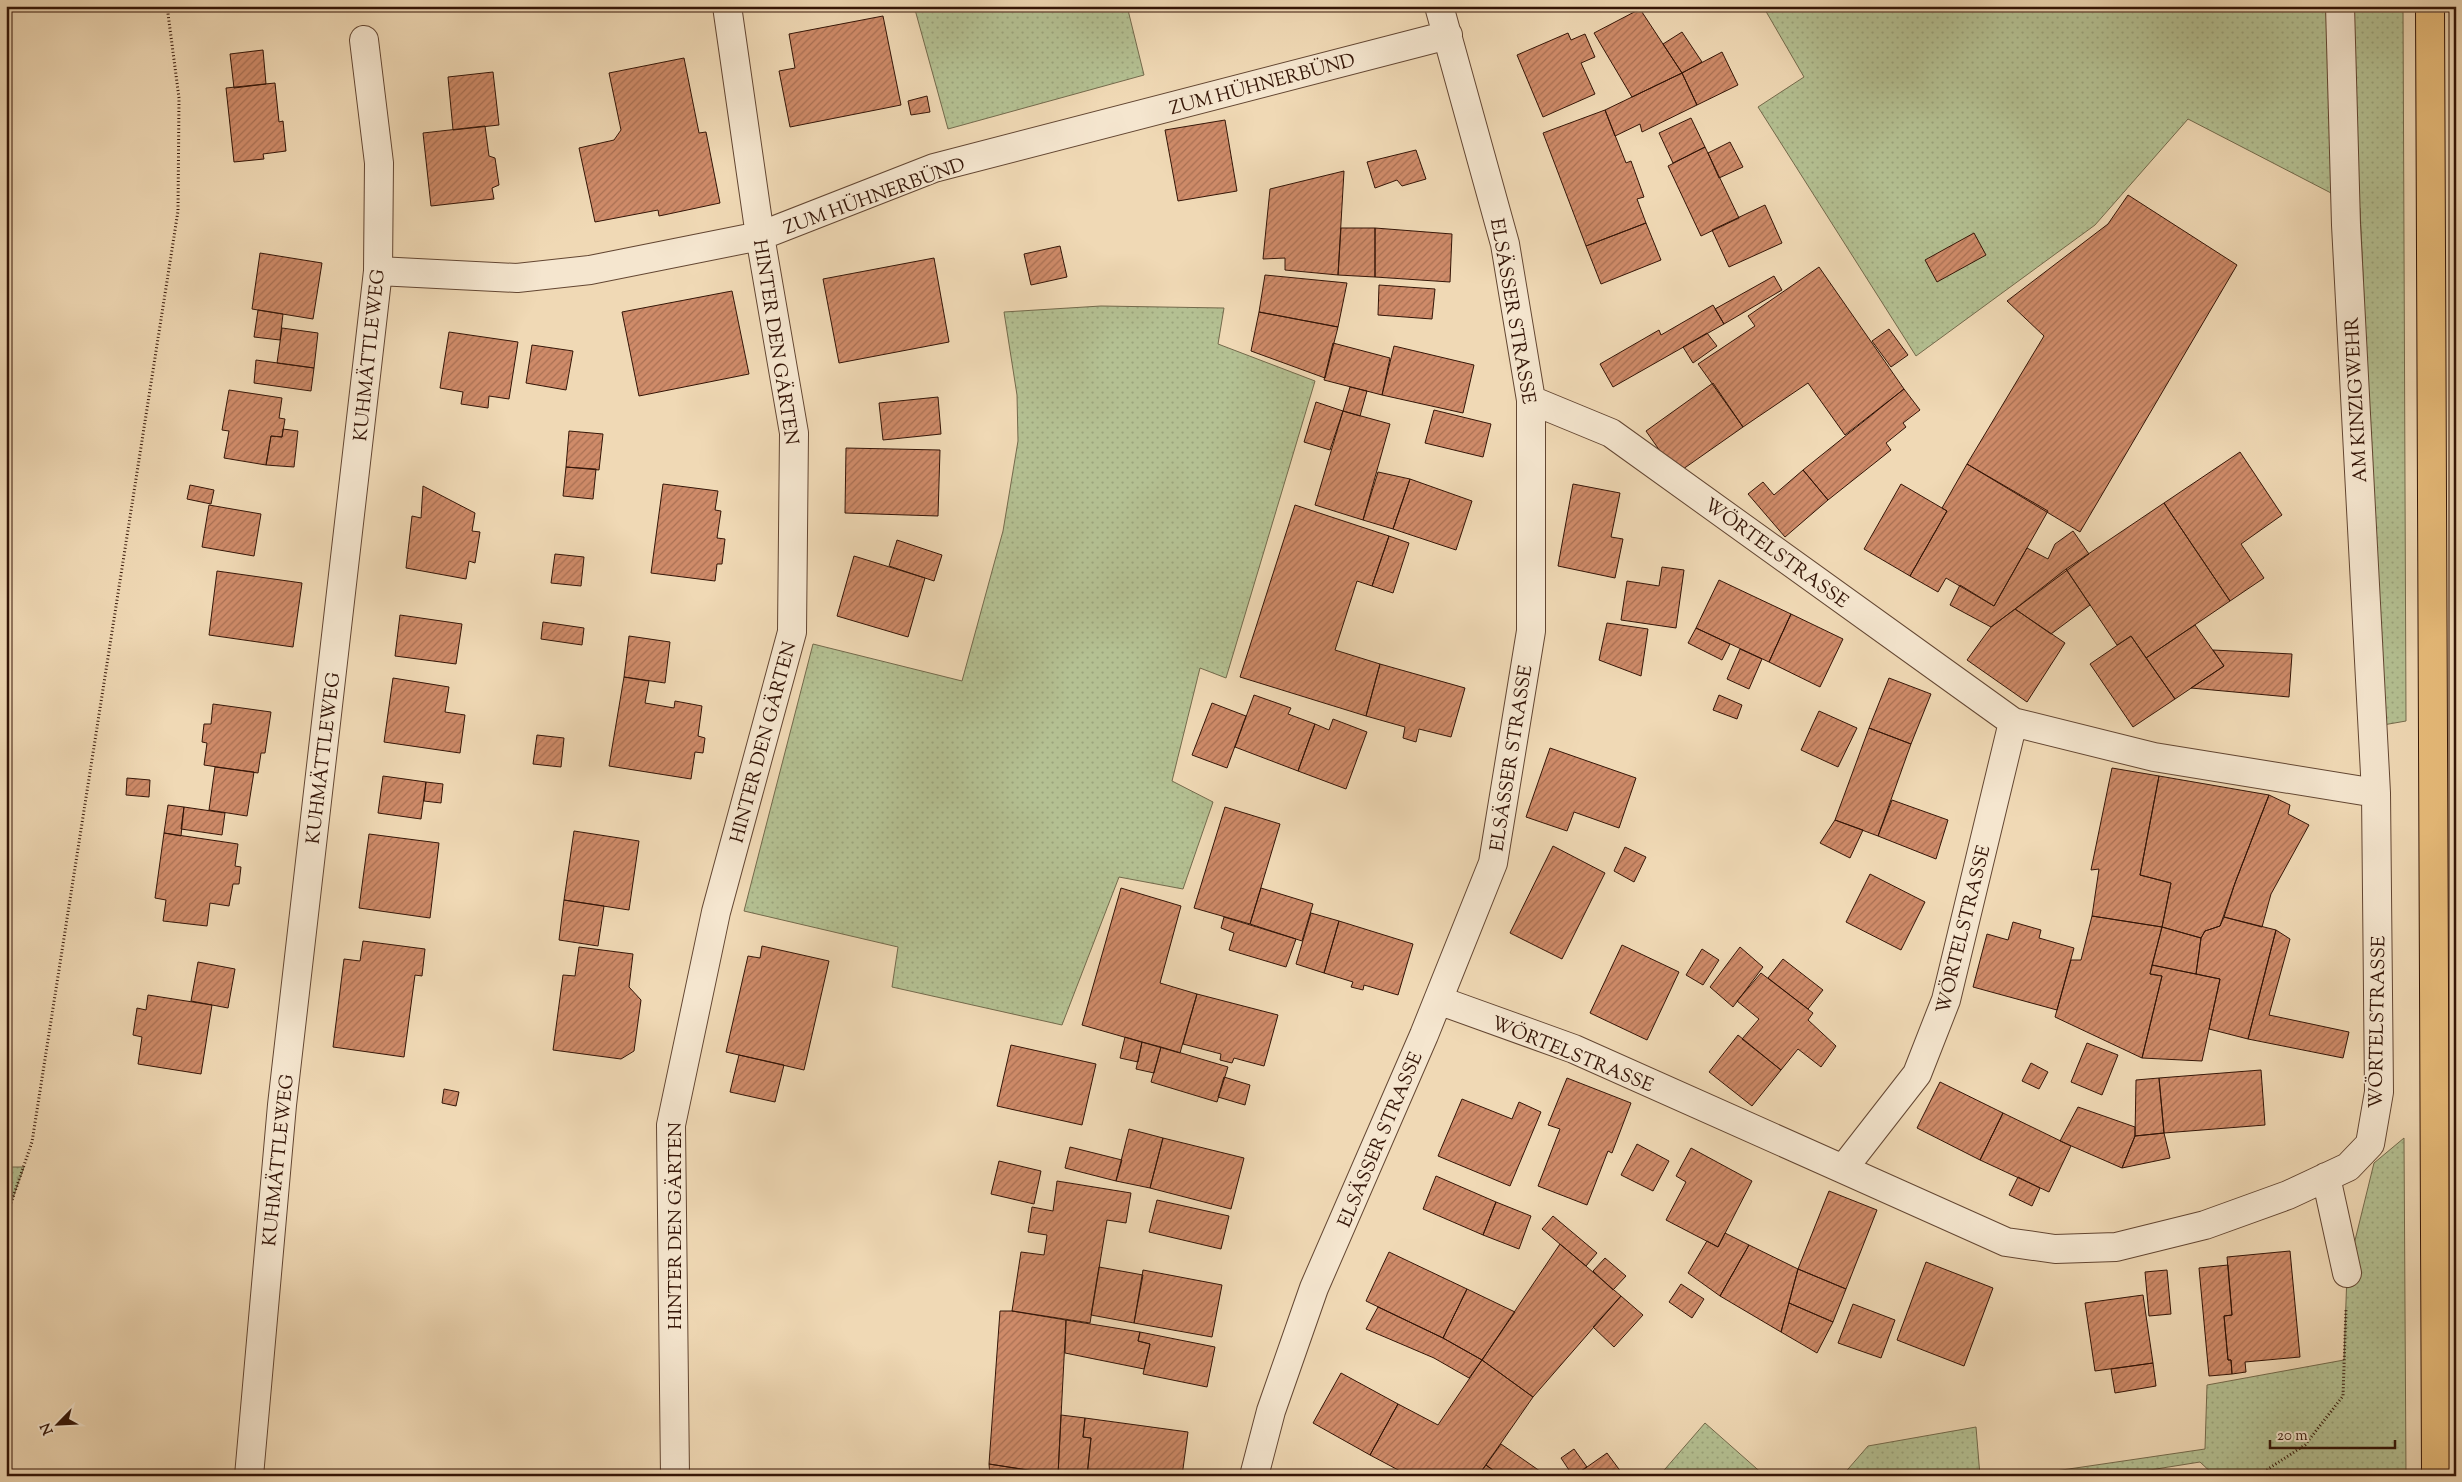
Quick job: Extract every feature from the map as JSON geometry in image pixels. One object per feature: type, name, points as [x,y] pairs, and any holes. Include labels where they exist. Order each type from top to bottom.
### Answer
[{"type":"highway","points":[[2430,6],[2436,1476]]},
{"type":"street","name":"HINTER DEN GÄRTEN","points":[[675,1476],[672,1125],[716,912],[792,632],[794,433],[760,236],[727,6]]},
{"type":"street","name":"ELSÄSSER STRASSE","points":[[1254,1476],[1271,1412],[1314,1288],[1438,1000],[1493,863],[1531,631],[1531,400],[1505,244],[1439,6]]},
{"type":"street","name":"AM KINZIGWEHR","points":[[2340,6],[2346,224],[2376,793]]},
{"type":"street","name":"ZUM HÜHNERBÜND","points":[[378,271],[517,278],[590,270],[760,236],[934,168],[1448,35]]},
{"type":"street","name":"KUHMÄTTLEWEG","points":[[249,1476],[249,1456],[282,1105],[378,271],[379,163],[364,40]]},
{"type":"street","name":"WÖRTELSTRASSE","points":[[1438,1000],[1574,1049],[2006,1242],[2055,1249],[2116,1247],[2158,1238],[2248,1211],[2348,1167],[2370,1144],[2379,1092],[2376,793],[2154,757],[2013,722],[1611,433],[1531,400]]},
{"type":"street","name":"WÖRTELSTRASSE","points":[[1843,1169],[1917,1074],[1946,1000],[2013,722]]},
{"type":"street","points":[[2326,1177],[2347,1273]]},
{"type":"path","points":[[6,1227],[10,1206],[32,1142],[178,212],[178,98],[167,6]]},
{"type":"path","points":[[2263,1476],[2268,1469],[2306,1445],[2343,1396],[2347,1273]]},
{"type":"green space","points":[[914,6],[1127,6],[1144,75],[948,129]]},
{"type":"green space","points":[[1767,6],[2403,6],[2406,721],[2383,725],[2360,208],[2188,119],[2095,225],[1916,356],[1758,107],[1804,77],[1764,8]]},
{"type":"green space","points":[[1101,306],[1224,308],[1218,344],[1315,381],[1226,678],[1200,668],[1172,781],[1213,802],[1183,889],[1119,877],[1062,1025],[892,987],[898,947],[744,911],[813,644],[962,681],[1003,531],[1018,441],[1017,395],[1004,312]]},
{"type":"green space","points":[[2404,1138],[2406,1476],[2215,1476],[2200,1462],[2112,1476],[2021,1476],[2205,1449],[2207,1385],[2344,1360],[2347,1273],[2374,1163]]},
{"type":"green space","points":[[6,1167],[24,1167],[10,1206],[6,1227]]},
{"type":"green space","points":[[1705,1423],[1765,1476],[1659,1476]]},
{"type":"green space","points":[[1976,1427],[1980,1476],[1842,1476],[1868,1446]]},
{"type":"building","points":[[1640,9],[1682,73],[1632,97],[1594,33]]},
{"type":"building","points":[[883,16],[901,105],[790,127],[779,71],[795,68],[789,34]]},
{"type":"building","points":[[1682,32],[1702,62],[1682,73],[1663,44]]},
{"type":"building","points":[[1568,33],[1571,40],[1585,34],[1595,57],[1581,63],[1595,94],[1543,117],[1517,55]]},
{"type":"building","points":[[263,50],[266,84],[234,88],[230,54]]},
{"type":"building","points":[[1722,52],[1738,85],[1697,105],[1682,73]]},
{"type":"building","points":[[684,58],[699,133],[706,132],[720,203],[659,216],[658,210],[595,222],[579,148],[614,140],[621,130],[609,73]]},
{"type":"building","points":[[493,72],[499,125],[453,130],[448,77]]},
{"type":"building","points":[[1682,73],[1697,105],[1642,132],[1640,124],[1615,136],[1605,110]]},
{"type":"building","points":[[275,83],[279,122],[283,121],[286,151],[263,154],[264,159],[234,162],[226,88]]},
{"type":"building","points":[[927,96],[930,112],[911,115],[908,101]]},
{"type":"building","points":[[1605,110],[1626,163],[1631,161],[1644,197],[1637,199],[1646,223],[1586,246],[1543,133]]},
{"type":"building","points":[[1691,118],[1705,147],[1673,163],[1659,133]]},
{"type":"building","points":[[1225,120],[1237,191],[1178,201],[1165,130]]},
{"type":"building","points":[[485,126],[489,156],[495,158],[499,185],[492,188],[494,199],[431,206],[423,133]]},
{"type":"building","points":[[1730,142],[1743,167],[1719,178],[1708,153]]},
{"type":"building","points":[[1705,147],[1739,218],[1701,236],[1668,166]]},
{"type":"building","points":[[1416,150],[1426,179],[1402,186],[1397,180],[1375,188],[1367,162]]},
{"type":"building","points":[[1344,171],[1338,275],[1285,270],[1285,258],[1263,259],[1270,189]]},
{"type":"building","points":[[2128,195],[2237,265],[2080,532],[1967,464],[2044,336],[2007,301],[2108,224]]},
{"type":"building","points":[[1765,205],[1782,243],[1729,267],[1712,230]]},
{"type":"building","points":[[1646,223],[1661,260],[1601,284],[1586,246]]},
{"type":"building","points":[[1341,228],[1375,228],[1375,277],[1338,275]]},
{"type":"building","points":[[1375,228],[1452,234],[1450,282],[1375,277]]},
{"type":"building","points":[[1974,233],[1986,255],[1937,282],[1925,260]]},
{"type":"building","points":[[1060,246],[1067,277],[1031,285],[1024,254]]},
{"type":"building","points":[[260,253],[322,263],[313,319],[252,309]]},
{"type":"building","points":[[934,258],[949,342],[839,363],[823,279]]},
{"type":"building","points":[[1819,267],[1904,389],[1845,435],[1808,383],[1743,427],[1698,364],[1755,326],[1748,316]]},
{"type":"building","points":[[1265,275],[1347,283],[1338,327],[1259,312]]},
{"type":"building","points":[[1774,276],[1782,290],[1724,324],[1715,309]]},
{"type":"building","points":[[1379,285],[1435,289],[1432,319],[1378,315]]},
{"type":"building","points":[[732,291],[749,374],[639,396],[622,312]]},
{"type":"building","points":[[1713,305],[1724,324],[1613,387],[1600,364],[1659,330],[1661,335]]},
{"type":"building","points":[[258,310],[283,314],[280,340],[254,337]]},
{"type":"building","points":[[1259,312],[1338,327],[1325,378],[1251,351]]},
{"type":"building","points":[[282,328],[318,333],[314,368],[277,363]]},
{"type":"building","points":[[1889,329],[1908,355],[1891,367],[1872,341]]},
{"type":"building","points":[[449,332],[518,342],[509,399],[489,396],[488,408],[461,404],[463,392],[440,388]]},
{"type":"building","points":[[1707,333],[1717,346],[1693,363],[1683,347]]},
{"type":"building","points":[[1333,343],[1390,358],[1382,395],[1324,380]]},
{"type":"building","points":[[532,345],[573,351],[566,390],[526,383]]},
{"type":"building","points":[[1394,346],[1474,365],[1463,413],[1382,395]]},
{"type":"building","points":[[256,360],[314,368],[311,391],[254,383]]},
{"type":"building","points":[[1713,383],[1743,427],[1676,474],[1646,431]]},
{"type":"building","points":[[1350,387],[1367,391],[1360,416],[1343,411]]},
{"type":"building","points":[[1904,389],[1920,410],[1903,423],[1906,427],[1886,443],[1891,450],[1828,500],[1803,470]]},
{"type":"building","points":[[229,390],[282,398],[279,418],[285,419],[282,437],[271,436],[266,465],[224,458],[229,431],[222,430]]},
{"type":"building","points":[[938,397],[941,434],[883,440],[879,403]]},
{"type":"building","points":[[1316,402],[1343,411],[1330,450],[1304,442]]},
{"type":"building","points":[[1434,410],[1491,424],[1483,457],[1425,443]]},
{"type":"building","points":[[1343,411],[1390,424],[1363,520],[1315,505]]},
{"type":"building","points":[[283,429],[298,431],[294,467],[266,465],[271,436],[282,437]]},
{"type":"building","points":[[569,431],[603,434],[599,470],[566,467]]},
{"type":"building","points":[[846,448],[940,450],[938,516],[845,513]]},
{"type":"building","points":[[2240,452],[2282,515],[2241,544],[2264,578],[2230,601],[2164,503]]},
{"type":"building","points":[[1967,464],[2048,511],[1994,606],[1946,578],[1938,592],[1910,576],[1947,511],[1942,508]]},
{"type":"building","points":[[566,467],[596,469],[593,499],[563,496]]},
{"type":"building","points":[[1803,470],[1828,500],[1785,537],[1748,494],[1763,482],[1774,495]]},
{"type":"building","points":[[1378,472],[1410,479],[1393,529],[1363,520]]},
{"type":"building","points":[[1410,479],[1472,501],[1456,550],[1393,529]]},
{"type":"building","points":[[663,484],[718,491],[715,510],[721,511],[717,538],[725,539],[722,564],[717,564],[715,581],[651,573]]},
{"type":"building","points":[[1573,484],[1620,493],[1611,537],[1623,539],[1615,578],[1558,566]]},
{"type":"building","points":[[1901,484],[1947,511],[1910,576],[1864,549]]},
{"type":"building","points":[[190,485],[214,490],[211,504],[187,499]]},
{"type":"building","points":[[423,486],[475,513],[472,531],[480,532],[475,563],[469,561],[466,579],[406,568],[412,516],[421,518]]},
{"type":"building","points":[[2164,503],[2230,601],[2146,658],[2131,636],[2117,645],[2066,569]]},
{"type":"building","points":[[209,505],[261,514],[254,556],[202,547]]},
{"type":"building","points":[[1295,505],[1389,536],[1372,586],[1357,581],[1335,650],[1380,664],[1366,716],[1240,677]]},
{"type":"building","points":[[2073,531],[2089,554],[1991,627],[1950,605],[1960,585],[1994,606],[2027,548],[2048,559],[2055,544]]},
{"type":"building","points":[[1389,536],[1409,543],[1393,593],[1372,586]]},
{"type":"building","points":[[897,540],[942,555],[934,581],[889,566]]},
{"type":"building","points":[[555,554],[584,557],[581,586],[551,583]]},
{"type":"building","points":[[854,556],[925,578],[908,637],[837,616]]},
{"type":"building","points":[[1662,567],[1684,570],[1676,628],[1621,620],[1627,581],[1659,586]]},
{"type":"building","points":[[2066,569],[2090,605],[2051,634],[2015,609]]},
{"type":"building","points":[[217,571],[302,583],[293,647],[209,635]]},
{"type":"building","points":[[1719,580],[1791,614],[1769,662],[1696,628]]},
{"type":"building","points":[[2015,609],[2065,643],[2027,702],[1967,660],[1991,627]]},
{"type":"building","points":[[1791,614],[1843,639],[1820,687],[1769,662]]},
{"type":"building","points":[[400,615],[462,624],[456,664],[395,656]]},
{"type":"building","points":[[543,622],[584,628],[582,645],[541,639]]},
{"type":"building","points":[[1607,623],[1648,629],[1641,676],[1599,660]]},
{"type":"building","points":[[2195,625],[2224,666],[2175,699],[2146,658]]},
{"type":"building","points":[[1696,628],[1730,644],[1722,660],[1688,643]]},
{"type":"building","points":[[629,636],[670,642],[665,683],[624,677]]},
{"type":"building","points":[[2131,636],[2175,699],[2133,727],[2090,664]]},
{"type":"building","points":[[1740,649],[1762,659],[1749,689],[1727,679]]},
{"type":"building","points":[[2213,650],[2292,654],[2289,697],[2191,688],[2224,666]]},
{"type":"building","points":[[1380,664],[1465,688],[1451,737],[1419,729],[1416,742],[1403,738],[1405,727],[1366,716]]},
{"type":"building","points":[[624,677],[649,681],[645,703],[674,708],[675,701],[702,706],[698,736],[705,738],[703,753],[695,752],[691,779],[609,766]]},
{"type":"building","points":[[393,678],[449,687],[445,712],[465,715],[460,753],[384,742]]},
{"type":"building","points":[[1889,678],[1931,694],[1911,744],[1869,728]]},
{"type":"building","points":[[1254,695],[1291,708],[1288,714],[1315,724],[1298,771],[1235,747]]},
{"type":"building","points":[[1719,695],[1742,705],[1737,719],[1713,710]]},
{"type":"building","points":[[1212,703],[1246,716],[1227,768],[1192,755]]},
{"type":"building","points":[[213,704],[271,712],[265,753],[261,753],[258,773],[204,765],[207,743],[202,742],[204,724],[211,724]]},
{"type":"building","points":[[1819,711],[1857,728],[1838,767],[1801,750]]},
{"type":"building","points":[[1333,719],[1367,732],[1346,789],[1298,771],[1315,724],[1329,730]]},
{"type":"building","points":[[1869,728],[1911,744],[1878,836],[1835,820]]},
{"type":"building","points":[[537,735],[564,738],[561,767],[533,764]]},
{"type":"building","points":[[1550,748],[1636,778],[1619,828],[1574,812],[1567,831],[1526,817]]},
{"type":"building","points":[[215,767],[254,772],[247,816],[209,810]]},
{"type":"building","points":[[2112,768],[2159,776],[2140,875],[2171,883],[2162,927],[2092,916],[2099,869],[2091,870]]},
{"type":"building","points":[[383,776],[426,782],[421,819],[378,813]]},
{"type":"building","points":[[2159,776],[2269,795],[2220,926],[2205,931],[2201,938],[2162,927],[2171,883],[2140,875]]},
{"type":"building","points":[[127,778],[150,780],[149,797],[126,795]]},
{"type":"building","points":[[426,782],[443,784],[441,803],[424,801]]},
{"type":"building","points":[[2269,795],[2290,805],[2288,814],[2309,825],[2271,894],[2262,927],[2224,917]]},
{"type":"building","points":[[1892,800],[1948,820],[1936,859],[1878,836]]},
{"type":"building","points":[[168,805],[184,807],[181,836],[164,833]]},
{"type":"building","points":[[184,807],[225,813],[222,835],[181,829]]},
{"type":"building","points":[[1225,807],[1280,824],[1250,924],[1194,908]]},
{"type":"building","points":[[1835,820],[1863,830],[1850,858],[1820,843]]},
{"type":"building","points":[[574,831],[639,841],[629,910],[564,900]]},
{"type":"building","points":[[164,833],[238,844],[235,866],[241,867],[239,884],[233,884],[229,906],[210,903],[207,926],[163,921],[166,900],[155,898]]},
{"type":"building","points":[[369,834],[439,843],[430,918],[359,908]]},
{"type":"building","points":[[1553,846],[1605,873],[1562,959],[1510,933]]},
{"type":"building","points":[[1625,847],[1646,857],[1634,882],[1614,871]]},
{"type":"building","points":[[1870,874],[1925,902],[1901,950],[1846,922]]},
{"type":"building","points":[[1121,888],[1181,906],[1160,983],[1197,994],[1180,1053],[1082,1025]]},
{"type":"building","points":[[1261,888],[1313,904],[1302,941],[1250,924]]},
{"type":"building","points":[[564,900],[604,906],[598,946],[559,940]]},
{"type":"building","points":[[1311,913],[1339,921],[1324,973],[1296,964]]},
{"type":"building","points":[[2092,916],[2162,927],[2150,974],[2162,976],[2142,1058],[2055,1017],[2071,960],[2081,960]]},
{"type":"building","points":[[1224,917],[1296,939],[1286,967],[1229,950],[1234,933],[1221,928]]},
{"type":"building","points":[[2224,917],[2276,930],[2248,1039],[2209,1029],[2220,979],[2196,974],[2201,938],[2205,931],[2220,926]]},
{"type":"building","points":[[1339,921],[1413,944],[1398,995],[1364,985],[1363,990],[1351,987],[1353,982],[1324,973]]},
{"type":"building","points":[[2013,922],[2041,930],[2039,938],[2074,948],[2057,1010],[1973,987],[1987,934],[2008,940]]},
{"type":"building","points":[[2162,927],[2201,938],[2196,974],[2152,965]]},
{"type":"building","points":[[2276,930],[2290,939],[2269,1015],[2349,1032],[2343,1058],[2248,1039]]},
{"type":"building","points":[[363,941],[425,949],[422,976],[415,975],[404,1057],[333,1047],[344,959],[360,961]]},
{"type":"building","points":[[1622,945],[1679,972],[1647,1040],[1590,1013]]},
{"type":"building","points":[[762,946],[829,961],[804,1070],[726,1052],[748,956],[760,958]]},
{"type":"building","points":[[579,947],[633,954],[629,987],[641,1000],[634,1051],[621,1059],[553,1050],[563,975],[575,976]]},
{"type":"building","points":[[1740,947],[1763,967],[1733,1007],[1710,987]]},
{"type":"building","points":[[1702,949],[1719,960],[1703,985],[1686,975]]},
{"type":"building","points":[[1783,959],[1823,990],[1808,1009],[1768,978]]},
{"type":"building","points":[[198,962],[235,969],[228,1008],[191,1001]]},
{"type":"building","points":[[2152,965],[2220,979],[2202,1061],[2142,1058],[2162,976],[2150,974]]},
{"type":"building","points":[[1761,973],[1813,1013],[1808,1020],[1836,1046],[1821,1067],[1798,1049],[1781,1070],[1742,1039],[1759,1019],[1737,1001]]},
{"type":"building","points":[[1197,994],[1278,1015],[1264,1066],[1234,1058],[1232,1063],[1220,1060],[1221,1054],[1183,1044]]},
{"type":"building","points":[[148,995],[212,1005],[201,1074],[138,1064],[142,1037],[133,1035],[137,1008],[146,1010]]},
{"type":"building","points":[[1738,1035],[1781,1070],[1752,1106],[1709,1072]]},
{"type":"building","points":[[1125,1037],[1142,1042],[1138,1062],[1120,1058]]},
{"type":"building","points":[[1142,1042],[1161,1047],[1154,1073],[1136,1069]]},
{"type":"building","points":[[2087,1043],[2118,1055],[2102,1095],[2071,1082]]},
{"type":"building","points":[[1011,1045],[1096,1064],[1082,1125],[997,1106]]},
{"type":"building","points":[[1161,1047],[1228,1067],[1217,1102],[1151,1082]]},
{"type":"building","points":[[739,1055],[784,1065],[775,1102],[730,1092]]},
{"type":"building","points":[[2031,1063],[2048,1072],[2039,1089],[2022,1081]]},
{"type":"building","points":[[2261,1070],[2265,1125],[2164,1133],[2159,1078]]},
{"type":"building","points":[[1224,1077],[1250,1085],[1245,1105],[1218,1097]]},
{"type":"building","points":[[1567,1078],[1631,1103],[1612,1153],[1608,1151],[1587,1205],[1538,1186],[1560,1129],[1548,1125]]},
{"type":"building","points":[[2159,1078],[2164,1133],[2135,1136],[2136,1080]]},
{"type":"building","points":[[1940,1082],[2003,1113],[1980,1160],[1917,1128]]},
{"type":"building","points":[[444,1089],[459,1092],[456,1106],[442,1103]]},
{"type":"building","points":[[1462,1099],[1512,1119],[1519,1102],[1541,1112],[1510,1186],[1438,1156]]},
{"type":"building","points":[[2078,1107],[2135,1127],[2135,1136],[2122,1168],[2060,1141]]},
{"type":"building","points":[[2003,1113],[2071,1146],[2049,1192],[1980,1160]]},
{"type":"building","points":[[1129,1129],[1163,1138],[1150,1188],[1116,1181]]},
{"type":"building","points":[[2164,1133],[2170,1158],[2122,1168],[2135,1136]]},
{"type":"building","points":[[1163,1138],[1244,1158],[1231,1209],[1150,1188]]},
{"type":"building","points":[[1637,1144],[1669,1161],[1653,1191],[1621,1175]]},
{"type":"building","points":[[1070,1147],[1122,1160],[1116,1181],[1065,1168]]},
{"type":"building","points":[[1691,1148],[1752,1181],[1718,1247],[1666,1220],[1686,1182],[1676,1176]]},
{"type":"building","points":[[999,1161],[1041,1171],[1034,1204],[991,1194]]},
{"type":"building","points":[[1436,1176],[1496,1202],[1483,1235],[1423,1209]]},
{"type":"building","points":[[2018,1177],[2040,1188],[2032,1206],[2009,1195]]},
{"type":"building","points":[[1057,1181],[1131,1193],[1126,1223],[1107,1220],[1090,1323],[1012,1311],[1021,1252],[1044,1255],[1047,1235],[1028,1232],[1032,1207],[1053,1211]]},
{"type":"building","points":[[1829,1191],[1877,1210],[1846,1289],[1798,1269]]},
{"type":"building","points":[[1157,1200],[1229,1216],[1221,1249],[1149,1232]]},
{"type":"building","points":[[1496,1202],[1531,1216],[1519,1249],[1483,1235]]},
{"type":"building","points":[[1553,1216],[1597,1253],[1586,1266],[1542,1229]]},
{"type":"building","points":[[1725,1233],[1749,1245],[1720,1296],[1688,1273],[1707,1241],[1718,1247]]},
{"type":"building","points":[[1560,1244],[1621,1296],[1533,1397],[1482,1360]]},
{"type":"building","points":[[1749,1245],[1798,1269],[1781,1332],[1720,1296]]},
{"type":"building","points":[[2290,1251],[2300,1357],[2245,1362],[2246,1372],[2232,1374],[2231,1360],[2228,1360],[2224,1316],[2232,1315],[2227,1257]]},
{"type":"building","points":[[1389,1252],[1467,1289],[1443,1338],[1366,1301]]},
{"type":"building","points":[[1605,1258],[1626,1276],[1613,1290],[1593,1271]]},
{"type":"building","points":[[1926,1262],[1993,1288],[1964,1366],[1897,1340]]},
{"type":"building","points":[[2228,1265],[2232,1315],[2224,1316],[2228,1360],[2231,1360],[2232,1374],[2209,1376],[2199,1268]]},
{"type":"building","points":[[1099,1267],[1143,1275],[1134,1323],[1091,1315]]},
{"type":"building","points":[[1798,1269],[1846,1289],[1833,1322],[1789,1303]]},
{"type":"building","points":[[1143,1270],[1222,1285],[1212,1337],[1134,1323]]},
{"type":"building","points":[[2167,1270],[2171,1314],[2149,1316],[2145,1272]]},
{"type":"building","points":[[1681,1284],[1704,1299],[1692,1318],[1669,1302]]},
{"type":"building","points":[[1467,1289],[1515,1312],[1482,1360],[1443,1338]]},
{"type":"building","points":[[2143,1295],[2153,1363],[2095,1371],[2085,1303]]},
{"type":"building","points":[[1621,1296],[1643,1315],[1614,1347],[1593,1327]]},
{"type":"building","points":[[1789,1303],[1833,1322],[1817,1353],[1781,1332]]},
{"type":"building","points":[[1853,1304],[1895,1320],[1881,1358],[1838,1343]]},
{"type":"building","points":[[1378,1307],[1443,1338],[1482,1360],[1469,1378],[1434,1358],[1366,1329]]},
{"type":"building","points":[[1000,1311],[1012,1311],[1066,1320],[1058,1475],[989,1464]]},
{"type":"building","points":[[1066,1320],[1140,1332],[1138,1341],[1150,1344],[1144,1369],[1065,1353]]},
{"type":"building","points":[[1140,1332],[1215,1347],[1207,1387],[1143,1374],[1150,1344],[1138,1341]]},
{"type":"building","points":[[1482,1360],[1533,1397],[1478,1476],[1399,1476],[1402,1472],[1370,1455],[1398,1404],[1438,1425]]},
{"type":"building","points":[[2153,1363],[2156,1386],[2115,1393],[2111,1369]]},
{"type":"building","points":[[1341,1373],[1398,1404],[1370,1455],[1313,1423]]},
{"type":"building","points":[[1061,1415],[1085,1418],[1083,1437],[1091,1438],[1087,1476],[1058,1475]]},
{"type":"building","points":[[1085,1418],[1188,1432],[1182,1476],[1114,1476],[1097,1473],[1096,1476],[1087,1476],[1091,1438],[1083,1437]]},
{"type":"building","points":[[1501,1444],[1547,1476],[1501,1476],[1486,1465]]},
{"type":"building","points":[[1574,1449],[1587,1467],[1573,1476],[1561,1458]]},
{"type":"building","points":[[1607,1453],[1624,1476],[1574,1476],[1587,1467]]},
{"type":"building","points":[[989,1464],[1048,1473],[1048,1476],[990,1476]]},
{"type":"building","points":[[1486,1465],[1501,1476],[1478,1476]]}]
